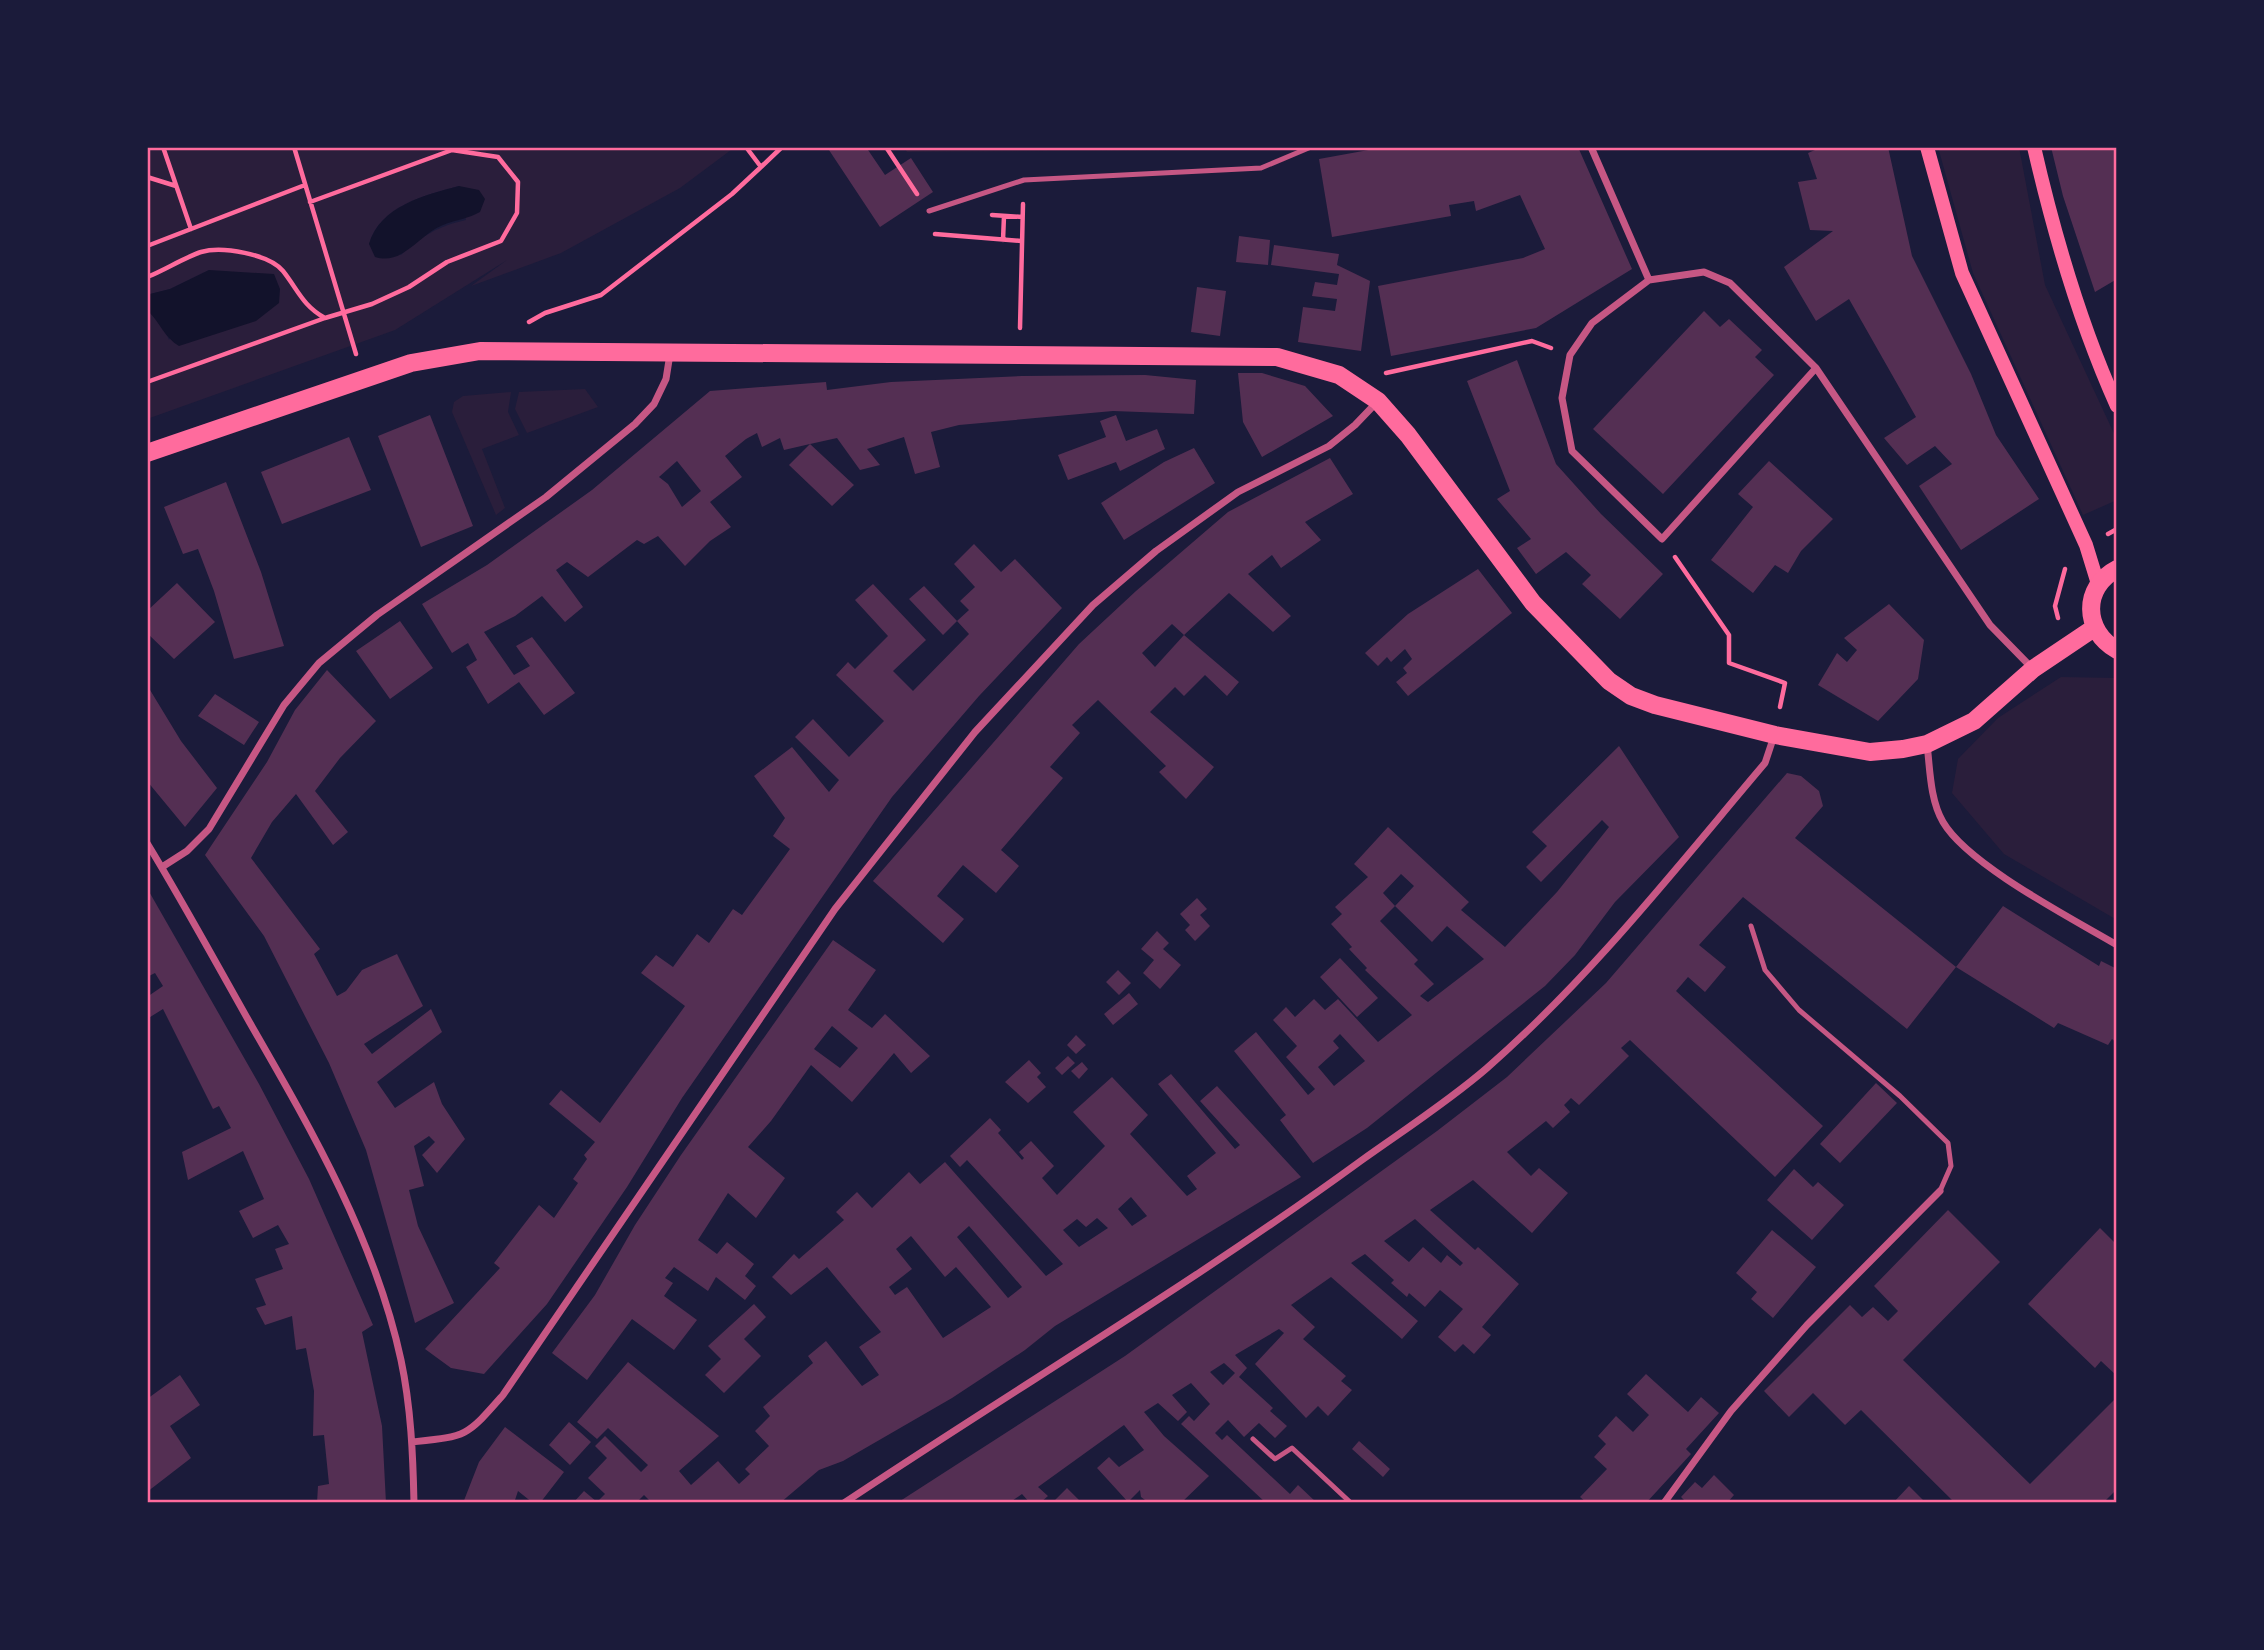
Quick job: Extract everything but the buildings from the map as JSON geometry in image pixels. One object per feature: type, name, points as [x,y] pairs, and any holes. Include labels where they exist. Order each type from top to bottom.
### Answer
[{"type":"main road","points":[[1927,147],[1962,274],[2086,545],[2098,583],[2090,608],[2094,628],[2117,650]]},
{"type":"main road","points":[[2034,147],[2083,319],[2117,406]]},
{"type":"main road","points":[[147,453],[411,363],[480,351],[1277,357],[1339,375],[1378,401],[1408,435],[1533,603],[1609,681],[1631,696],[1655,705],[1775,735],[1870,752],[1927,744],[1974,721],[2033,668],[2094,628]]},
{"type":"main road","points":[[2098,583],[2117,569]]},
{"type":"street","points":[[1591,147],[1649,280]]},
{"type":"street","points":[[1816,368],[1662,538],[1572,451],[1562,398],[1570,355],[1592,323],[1649,280],[1704,272],[1730,283],[1816,368],[1990,625],[2033,668]]},
{"type":"street","points":[[162,867],[187,851],[209,829],[284,705],[319,663],[377,615],[547,497],[635,424],[654,404],[666,379],[671,352]]},
{"type":"street","points":[[412,1442],[451,1438],[472,1431],[503,1395],[835,909],[966,743],[1032,667],[1093,606],[1156,551],[1238,492],[1329,446],[1355,425],[1378,401]]},
{"type":"street","points":[[844,1503],[1056,1368],[1313,1196],[1484,1071],[1537,1024],[1602,956],[1765,763],[1775,735]]},
{"type":"street","points":[[1927,744],[1933,793],[1943,822],[1960,843],[2028,894],[2117,945]]},
{"type":"street","points":[[147,843],[305,1119],[347,1203],[379,1282],[401,1361],[412,1442],[414,1503]]},
{"type":"street","points":[[1664,1503],[1731,1411],[1807,1325],[1940,1191]]},
{"type":"lane","points":[[929,212],[1024,180],[1261,168],[1311,147]]},
{"type":"lane","points":[[1751,926],[1765,970],[1799,1010],[1900,1096],[1948,1143],[1951,1166],[1940,1191]]},
{"type":"lane","points":[[1253,1439],[1275,1459],[1292,1448],[1351,1503]]},
{"type":"path","points":[[163,147],[191,229]]},
{"type":"path","points":[[294,147],[343,313],[366,377]]},
{"type":"path","points":[[746,147],[761,167]]},
{"type":"path","points":[[523,326],[545,313],[601,295],[732,194],[782,147]]},
{"type":"path","points":[[886,147],[929,212]]},
{"type":"path","points":[[147,382],[409,287],[447,262],[501,241],[517,213],[518,182],[498,157],[452,150],[310,202]]},
{"type":"path","points":[[147,177],[177,186]]},
{"type":"path","points":[[1020,354],[1024,180]]},
{"type":"path","points":[[147,246],[305,185]]},
{"type":"path","points":[[1003,240],[1004,216]]},
{"type":"path","points":[[926,234],[1021,241]]},
{"type":"path","points":[[147,277],[203,252],[225,251],[269,260],[283,271],[309,309],[325,318]]},
{"type":"path","points":[[1362,388],[1391,369],[1532,341],[1570,355]]},
{"type":"path","points":[[1662,538],[1729,635],[1729,663],[1786,683],[1775,735]]},
{"type":"shaded area","points":[[147,147],[735,147],[680,188],[561,253],[471,286],[507,260],[395,330],[147,419]],"holes":[[[459,186],[466,220],[431,233],[401,255],[369,244],[375,231],[393,211],[418,198]],[[209,270],[169,340],[150,294],[170,289]]]},
{"type":"shaded area","points":[[904,147],[1170,147],[1171,150],[907,152]]},
{"type":"shaded area","points":[[1938,147],[2019,147],[2045,285],[2117,440],[2117,500],[2083,515],[1973,273]]},
{"type":"shaded area","points":[[459,186],[479,190],[485,199],[480,212],[443,225],[394,257],[375,257],[369,244],[383,220],[393,211],[418,198]]},
{"type":"shaded area","points":[[209,270],[274,274],[280,289],[279,303],[256,321],[179,346],[170,339],[149,312],[150,294],[170,289]]},
{"type":"shaded area","points":[[585,389],[598,407],[527,433],[515,409],[519,392]]},
{"type":"shaded area","points":[[511,392],[508,412],[519,435],[482,449],[505,508],[496,515],[452,412],[454,402],[463,396]]},
{"type":"shaded area","points":[[2061,677],[2117,678],[2117,920],[2004,854],[1952,793],[1958,759],[1998,718]]}]
